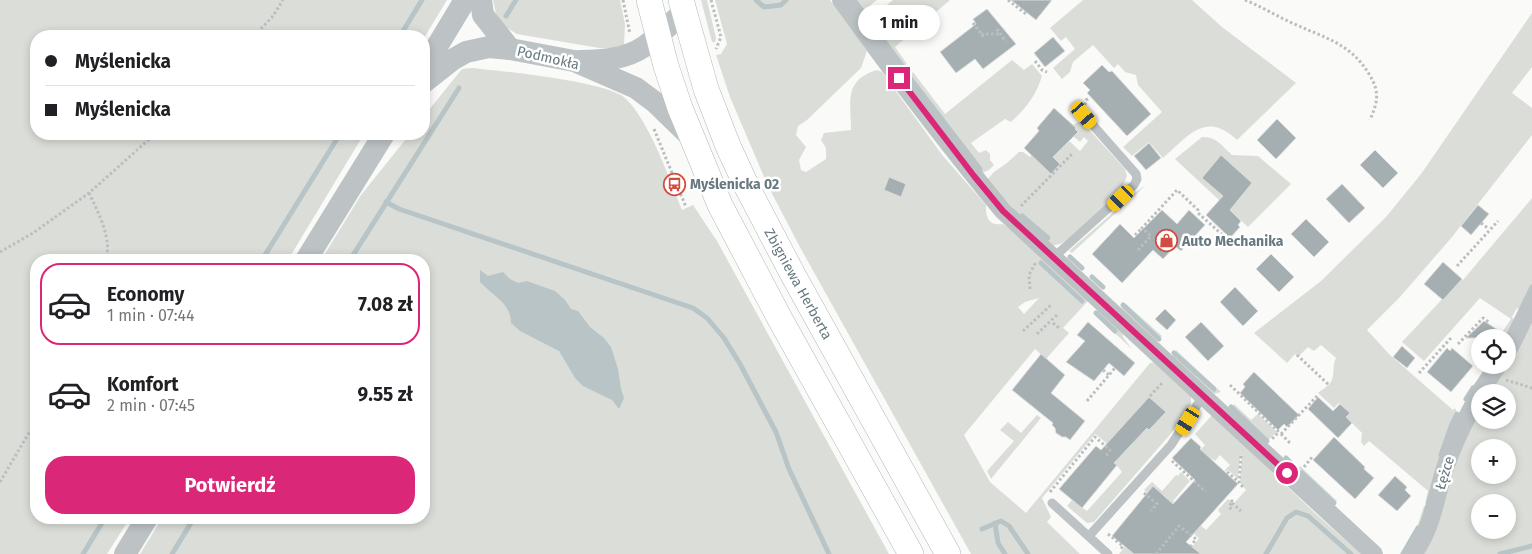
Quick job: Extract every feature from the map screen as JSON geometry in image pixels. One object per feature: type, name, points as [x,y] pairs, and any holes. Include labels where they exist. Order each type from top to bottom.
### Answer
[{"type":"main road","points":[[649,0],[666,66],[690,136],[709,181],[737,238],[911,554]]},
{"type":"main road","name":"Zbigniewa Herberta","points":[[682,6],[703,80],[720,126],[760,215],[948,554]]},
{"type":"street","points":[[430,58],[465,0]]},
{"type":"street","points":[[481,0],[483,15],[510,49]]},
{"type":"street","points":[[841,0],[974,176],[1010,217],[1374,554]]},
{"type":"street","points":[[574,61],[606,60],[619,57],[645,46],[682,6]]},
{"type":"street","name":"Podmokła","points":[[430,77],[452,60],[466,52],[489,47],[574,61],[636,88],[656,103],[690,136]]},
{"type":"street","points":[[310,254],[380,140]]},
{"type":"street","points":[[1516,335],[1532,302]]},
{"type":"street","name":"Łężce","points":[[1413,554],[1429,528],[1454,443],[1471,410]]},
{"type":"street","points":[[125,554],[143,524]]},
{"type":"lane","points":[[1050,254],[1115,204],[1134,185],[1137,179],[1136,174],[1084,115]]},
{"type":"lane","points":[[1089,536],[1172,444],[1204,396]]},
{"type":"lane","points":[[1052,503],[1108,554]]},
{"type":"path","points":[[260,30],[273,16],[283,0]]},
{"type":"path","points":[[623,0],[630,36]]},
{"type":"path","points":[[712,0],[721,37],[718,48],[713,50]]},
{"type":"path","points":[[1008,0],[1026,14]]},
{"type":"path","points":[[1245,0],[1291,23],[1321,34],[1338,43],[1358,58],[1375,83],[1378,92],[1370,120]]},
{"type":"path","points":[[973,23],[985,39]]},
{"type":"path","points":[[997,29],[1006,42]]},
{"type":"path","points":[[981,34],[1001,34]]},
{"type":"path","points":[[1035,61],[1042,70],[1047,72]]},
{"type":"path","points":[[651,121],[686,207]]},
{"type":"path","points":[[0,252],[33,233],[89,193],[148,140]]},
{"type":"path","points":[[1010,217],[1072,154]]},
{"type":"path","points":[[1135,235],[1177,190],[1226,239]]},
{"type":"path","points":[[89,193],[106,235],[107,254]]},
{"type":"path","points":[[1457,266],[1498,221]]},
{"type":"path","points":[[1481,223],[1489,230]]},
{"type":"path","points":[[1207,231],[1212,226]]},
{"type":"path","points":[[1138,250],[1151,236],[1142,228]]},
{"type":"path","points":[[1030,288],[1030,270],[1050,254]]},
{"type":"path","points":[[1022,331],[1051,305]]},
{"type":"path","points":[[1037,334],[1058,314]]},
{"type":"path","points":[[1458,344],[1483,318],[1490,323]]},
{"type":"path","points":[[1053,323],[1059,328]]},
{"type":"path","points":[[1419,373],[1451,338]]},
{"type":"path","points":[[1297,355],[1329,385]]},
{"type":"path","points":[[1087,401],[1115,368]]},
{"type":"path","points":[[1104,370],[1109,375]]},
{"type":"path","points":[[1498,374],[1501,378],[1532,388]]},
{"type":"path","points":[[1150,396],[1164,381],[1164,378]]},
{"type":"path","points":[[1230,385],[1290,443]]},
{"type":"path","points":[[1272,440],[1318,395]]},
{"type":"path","points":[[0,482],[30,432]]},
{"type":"path","points":[[1052,503],[1046,497],[1095,437],[1110,450],[1106,456]]},
{"type":"path","points":[[1239,482],[1241,456]]},
{"type":"path","points":[[1302,468],[1313,456]]},
{"type":"path","points":[[1170,459],[1206,492]]},
{"type":"path","points":[[1227,472],[1243,486]]},
{"type":"path","points":[[1142,491],[1157,504],[1151,511]]},
{"type":"path","points":[[1232,511],[1229,506],[1232,502],[1241,511]]},
{"type":"path","points":[[1156,554],[1179,526],[1196,540],[1191,546]]},
{"type":"shaded area","points":[[0,0],[447,0],[429,30],[30,30],[30,140],[360,140],[292,254],[30,254],[30,524],[126,524],[107,554],[0,554]]},
{"type":"shaded area","points":[[493,0],[620,0],[625,24],[624,45],[613,48],[599,48],[517,34],[504,26],[496,14]]},
{"type":"shaded area","points":[[701,0],[707,0],[716,38],[715,42],[712,42]]},
{"type":"shaded area","points":[[715,0],[830,0],[867,51],[861,68],[807,120],[798,126],[796,135],[806,147],[799,160],[801,170],[806,172],[826,159],[826,148],[821,140],[824,133],[851,130],[850,102],[854,86],[866,74],[877,70],[882,72],[943,156],[986,205],[986,214],[989,220],[995,224],[1003,224],[1012,230],[1088,301],[1063,328],[1069,333],[1046,359],[1035,349],[964,435],[990,482],[1026,513],[1150,363],[1156,362],[1191,395],[1191,404],[1174,430],[1094,522],[1087,523],[1067,506],[1072,500],[1087,511],[1122,472],[1115,463],[1119,449],[1114,449],[1095,434],[1042,498],[1051,517],[1047,522],[1080,554],[971,554],[801,249],[768,186],[730,97],[716,55],[721,54],[727,44]],"holes":[[[1039,298],[1024,314],[1018,307],[1025,302]]]},
{"type":"shaded area","points":[[850,0],[877,0],[859,14]]},
{"type":"shaded area","points":[[893,0],[950,0],[895,47],[907,64],[900,69],[866,22]]},
{"type":"shaded area","points":[[1083,0],[1192,0],[1222,27],[1296,83],[1237,140],[1226,131],[1216,127],[1207,127],[1189,135],[1163,158],[1149,142],[1132,156],[1123,147],[1162,112],[1138,85],[1136,75],[1125,72],[1118,64],[1114,68],[1093,45],[1073,62],[1070,72],[1062,79],[1053,68],[1075,49],[1066,37],[1061,41],[1050,28]]},
{"type":"shaded area","points":[[1532,13],[1532,67],[1512,93],[1532,108],[1532,135],[1452,237],[1400,297],[1367,330],[1390,355],[1453,410],[1455,408],[1460,420],[1429,504],[1425,503],[1428,491],[1369,441],[1364,446],[1361,442],[1362,433],[1346,417],[1350,413],[1339,403],[1334,408],[1318,393],[1331,382],[1336,358],[1321,345],[1314,351],[1308,347],[1300,355],[1297,356],[1295,354],[1287,363],[1254,333],[1321,281],[1386,217],[1421,174]]},
{"type":"shaded area","points":[[1012,60],[1024,70],[1032,64],[1042,76],[1037,90],[1030,101],[1011,122],[1005,119],[971,143],[979,153],[986,150],[990,154],[990,160],[994,165],[989,170],[980,174],[908,80],[913,72],[945,114]]},
{"type":"shaded area","points":[[472,68],[576,82],[614,92],[625,98],[634,108],[658,150],[682,210],[693,205],[717,241],[889,554],[140,554],[158,524],[430,524],[430,254],[325,254],[361,195],[405,140],[430,140],[430,109],[462,69]]},
{"type":"shaded area","points":[[1068,120],[1073,125],[1078,122],[1084,124],[1125,169],[1127,176],[1124,183],[1108,203],[1065,241],[1051,246],[985,180],[1019,152],[1023,152],[1030,157]],"holes":[[[1072,135],[1080,142],[1084,137],[1088,141],[1080,151],[1068,140]]]},
{"type":"shaded area","points":[[1202,137],[1215,140],[1232,155],[1258,156],[1291,184],[1248,227],[1175,159]]},
{"type":"shaded area","points":[[1146,185],[1072,253],[1069,251],[1140,189]]},
{"type":"shaded area","points":[[1532,198],[1532,295],[1524,310],[1517,308],[1512,317],[1517,324],[1514,329],[1504,329],[1511,319],[1480,298],[1424,361],[1402,342],[1461,279],[1463,280]]},
{"type":"shaded area","points":[[480,270],[488,276],[503,272],[510,279],[518,283],[527,281],[555,291],[571,309],[578,311],[590,327],[604,338],[611,347],[624,398],[619,409],[612,400],[583,386],[575,378],[559,351],[520,331],[511,323],[505,305],[480,282]]},
{"type":"shaded area","points":[[1125,303],[1162,336],[1157,342],[1121,308]]},
{"type":"shaded area","points":[[1099,310],[1122,331],[1123,337],[1132,349],[1095,315]]},
{"type":"shaded area","points":[[1532,313],[1532,554],[1421,554],[1435,532],[1442,511],[1445,486],[1471,424],[1471,429],[1516,429],[1516,384],[1491,384],[1497,374],[1516,374],[1516,342]]},
{"type":"shaded area","points":[[1176,350],[1221,392],[1214,394],[1172,357]]},
{"type":"shaded area","points":[[1234,404],[1251,420],[1258,414],[1277,432],[1265,443],[1229,410]]},
{"type":"shaded area","points":[[1037,415],[1041,418],[991,479],[987,471],[1014,441],[1000,430],[1008,422],[1021,433]]},
{"type":"shaded area","points":[[1212,415],[1361,554],[1201,554],[1192,547],[1199,538],[1180,523],[1154,554],[1119,554],[1160,504],[1144,490],[1152,482],[1162,491],[1181,472],[1190,481],[1173,501],[1206,530],[1221,514],[1218,510],[1228,499],[1234,503],[1246,490],[1240,483],[1242,455],[1240,457],[1238,479],[1228,470],[1224,471],[1230,465],[1220,455],[1215,461],[1211,458],[1193,477],[1183,469],[1205,445],[1195,434]]},
{"type":"shaded area","points":[[1300,466],[1337,501],[1331,506],[1296,471]]},
{"type":"shaded area","points":[[1424,506],[1428,507],[1407,554],[1400,554],[1418,524]]},
{"type":"building","points":[[1011,0],[1052,0],[1036,20]]},
{"type":"building","points":[[987,9],[1016,44],[983,69],[975,59],[956,73],[940,52],[976,24],[973,19]]},
{"type":"building","points":[[1053,37],[1065,51],[1045,67],[1034,53]]},
{"type":"building","points":[[1102,65],[1109,72],[1112,71],[1151,114],[1127,136],[1087,93],[1090,90],[1083,83]]},
{"type":"building","points":[[1054,108],[1078,132],[1053,157],[1060,164],[1051,174],[1024,148],[1039,131],[1037,128]]},
{"type":"building","points":[[1277,119],[1296,138],[1276,159],[1257,140]]},
{"type":"building","points":[[1149,143],[1161,158],[1146,170],[1134,156]]},
{"type":"building","points":[[1375,150],[1398,173],[1383,188],[1360,165]]},
{"type":"building","points":[[1221,155],[1252,183],[1230,210],[1241,221],[1238,225],[1240,227],[1230,238],[1206,215],[1223,196],[1202,178]]},
{"type":"building","points":[[889,177],[906,184],[901,197],[884,190]]},
{"type":"building","points":[[1342,184],[1365,208],[1349,223],[1326,199]]},
{"type":"building","points":[[1478,205],[1489,214],[1471,235],[1461,226]]},
{"type":"building","points":[[1162,210],[1177,224],[1189,210],[1205,225],[1181,251],[1175,246],[1163,259],[1153,250],[1122,283],[1092,254],[1120,224],[1134,238]]},
{"type":"building","points":[[1306,219],[1329,242],[1314,257],[1291,234]]},
{"type":"building","points":[[1271,254],[1294,277],[1279,292],[1256,269]]},
{"type":"building","points":[[1443,262],[1462,279],[1443,300],[1424,284]]},
{"type":"building","points":[[1235,287],[1258,311],[1243,326],[1220,302]]},
{"type":"building","points":[[1165,309],[1176,320],[1167,330],[1155,319]]},
{"type":"building","points":[[1484,321],[1496,329],[1476,329]]},
{"type":"building","points":[[1088,322],[1135,363],[1124,376],[1109,363],[1094,381],[1066,362],[1085,341],[1077,335]]},
{"type":"building","points":[[1201,322],[1224,346],[1208,361],[1185,337]]},
{"type":"building","points":[[1402,346],[1415,358],[1407,368],[1393,357]]},
{"type":"building","points":[[1447,348],[1450,351],[1452,348],[1471,364],[1471,368],[1451,392],[1427,372]]},
{"type":"building","points":[[1041,354],[1065,375],[1051,393],[1085,421],[1070,440],[1056,433],[1052,425],[1053,423],[1012,390]]},
{"type":"building","points":[[1254,372],[1299,415],[1287,427],[1284,424],[1278,430],[1240,393],[1245,387],[1243,384]]},
{"type":"building","points":[[1149,397],[1166,412],[1149,430],[1147,428],[1114,463],[1117,465],[1082,508],[1059,489],[1096,446],[1101,450]]},
{"type":"building","points":[[1318,397],[1333,411],[1340,404],[1350,413],[1346,417],[1352,423],[1338,438],[1308,409]]},
{"type":"building","points":[[1334,437],[1374,478],[1355,499],[1313,460]]},
{"type":"building","points":[[1191,438],[1201,447],[1200,449],[1238,484],[1186,542],[1201,554],[1134,554],[1112,536],[1153,486],[1173,504],[1195,480],[1172,458]]},
{"type":"building","points":[[1395,476],[1407,487],[1405,490],[1411,496],[1397,511],[1378,495]]},
{"type":"waterway","points":[[404,30],[422,0]]},
{"type":"waterway","points":[[506,16],[516,0]]},
{"type":"waterway","points":[[756,0],[764,7],[781,5],[786,0]]},
{"type":"waterway","points":[[854,0],[862,11]]},
{"type":"waterway","points":[[870,22],[903,67]]},
{"type":"waterway","points":[[910,78],[980,169]]},
{"type":"waterway","points":[[430,134],[459,88]]},
{"type":"waterway","points":[[266,254],[336,140]]},
{"type":"waterway","points":[[354,254],[426,140]]},
{"type":"waterway","points":[[386,202],[399,209],[693,308],[707,318],[724,338],[740,364],[776,432],[789,469],[829,554]]},
{"type":"waterway","points":[[1022,216],[1048,238]]},
{"type":"waterway","points":[[1070,257],[1082,268]]},
{"type":"waterway","points":[[1041,263],[1082,301]]},
{"type":"waterway","points":[[1092,277],[1103,287]]},
{"type":"waterway","points":[[1526,300],[1532,287]]},
{"type":"waterway","points":[[1123,305],[1159,339]]},
{"type":"waterway","points":[[1096,313],[1115,331]]},
{"type":"waterway","points":[[1174,353],[1214,389]]},
{"type":"waterway","points":[[1466,399],[1471,391]]},
{"type":"waterway","points":[[1231,407],[1267,441]]},
{"type":"waterway","points":[[1441,455],[1457,414]]},
{"type":"waterway","points":[[1286,458],[1290,462]]},
{"type":"waterway","points":[[1302,473],[1334,503]]},
{"type":"waterway","points":[[1266,554],[1287,518],[1296,512],[1308,516],[1351,554]]},
{"type":"waterway","points":[[982,529],[1001,521],[1009,526],[1028,554]]},
{"type":"waterway","points":[[995,523],[998,543],[1005,554]]},
{"type":"waterway","points":[[83,554],[101,524]]},
{"type":"waterway","points":[[172,554],[190,524]]},
{"type":"waterway","points":[[1403,554],[1418,528]]},
{"type":"waterway","points":[[1500,554],[1532,546]]},
{"type":"place","name":"Myślenicka 02","points":[[674,184]]},
{"type":"place","name":"Auto Mechanika","points":[[1166,241]]},
{"type":"route","points":[[899,78],[1003,211],[1287,473]]}]
